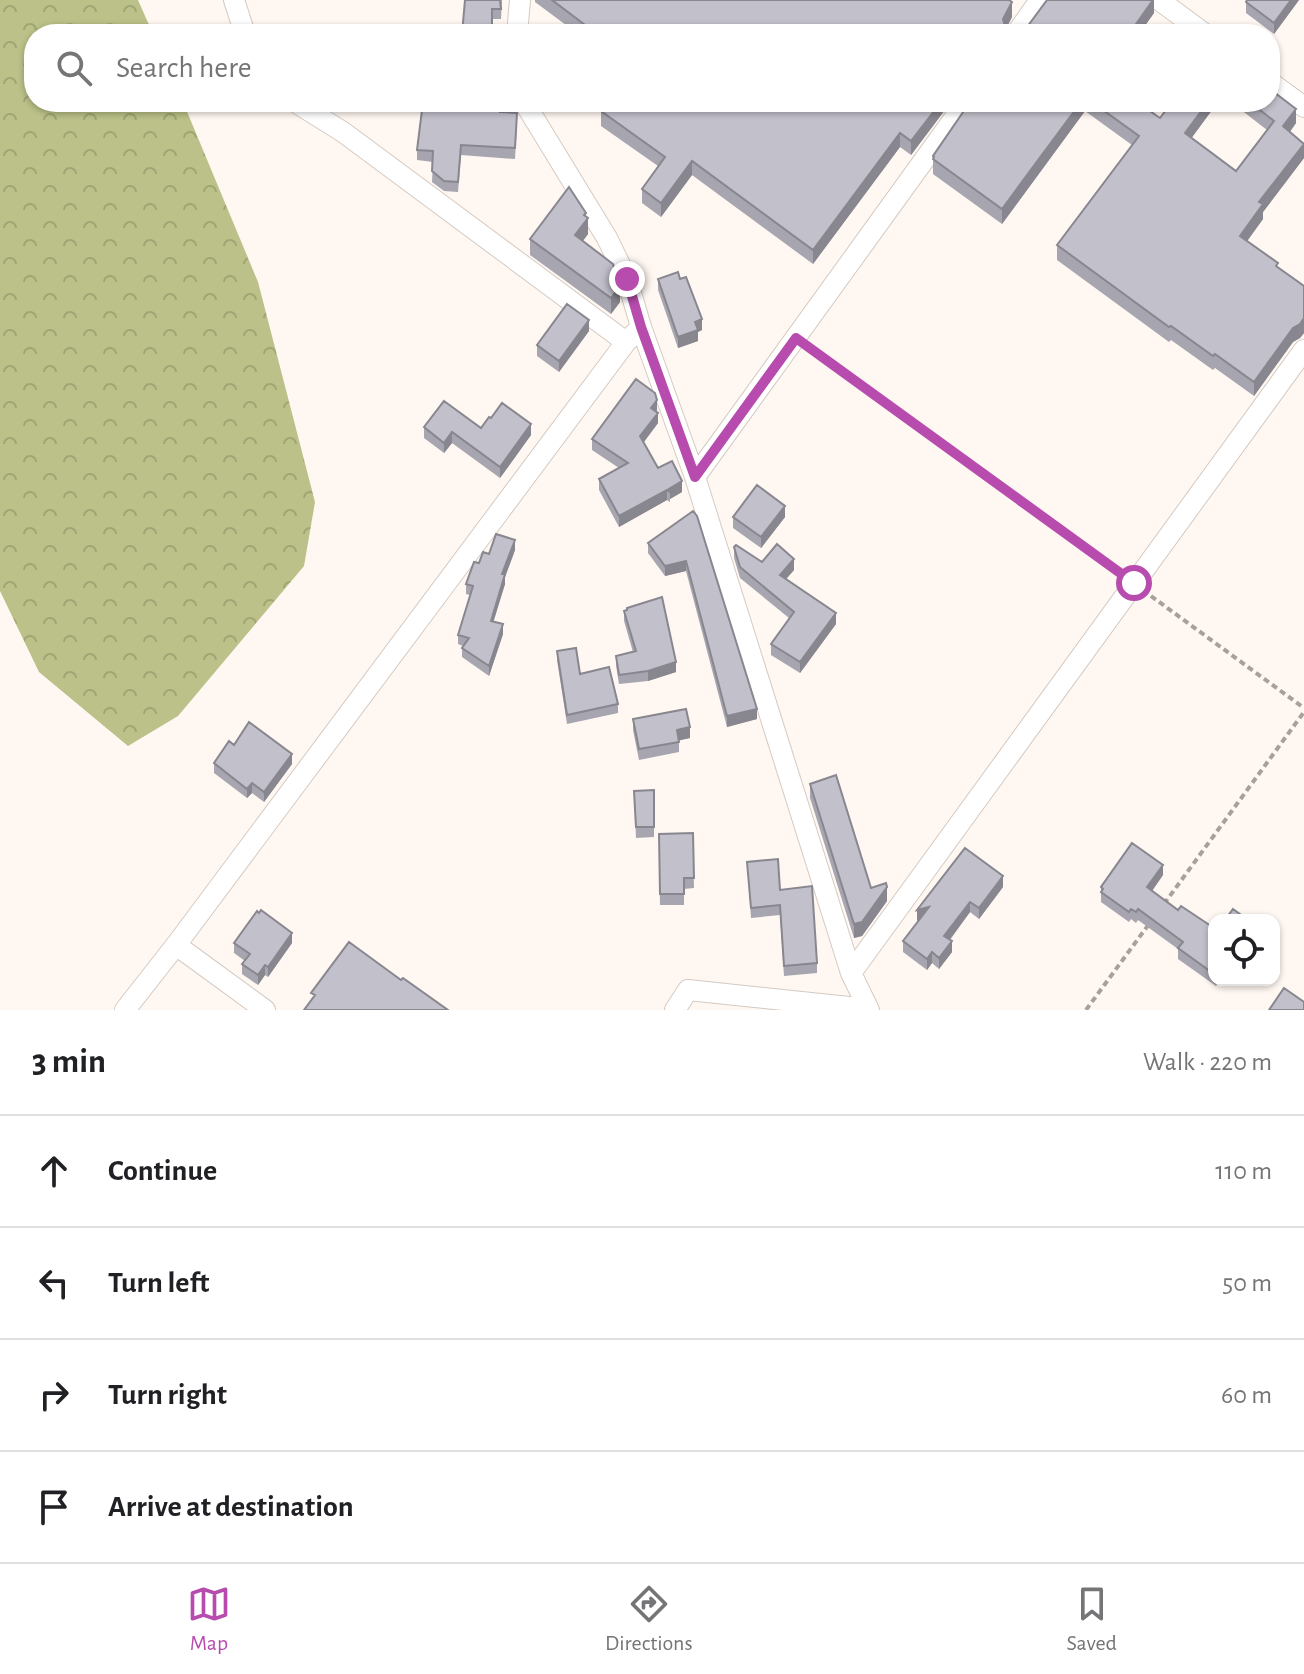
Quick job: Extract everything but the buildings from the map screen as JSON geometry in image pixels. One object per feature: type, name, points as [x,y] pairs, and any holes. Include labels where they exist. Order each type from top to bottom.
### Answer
[{"type":"street","points":[[234,0],[242,24]]},
{"type":"street","points":[[518,24],[520,0]]},
{"type":"street","points":[[1023,24],[1040,0]]},
{"type":"street","points":[[1159,0],[1191,24]]},
{"type":"street","points":[[1280,89],[1304,107]]},
{"type":"street","points":[[311,112],[633,334]]},
{"type":"street","points":[[530,112],[607,238],[627,279],[633,334],[695,477],[851,973],[869,1010]]},
{"type":"street","points":[[695,477],[959,112]]},
{"type":"street","points":[[125,1010],[633,334]]},
{"type":"street","points":[[851,973],[1304,350]]},
{"type":"street","points":[[176,945],[265,1010]]},
{"type":"street","points":[[675,1010],[688,990],[869,1010]]},
{"type":"path","points":[[796,338],[1304,710],[1159,911]]},
{"type":"path","points":[[1086,1010],[1150,923]]},
{"type":"green space","points":[[0,0],[138,0],[149,24],[24,24],[24,112],[187,112],[258,282],[315,502],[304,566],[178,716],[128,746],[39,672],[0,591]]},
{"type":"route","points":[[627,279],[695,477],[796,338],[1134,583]]}]
